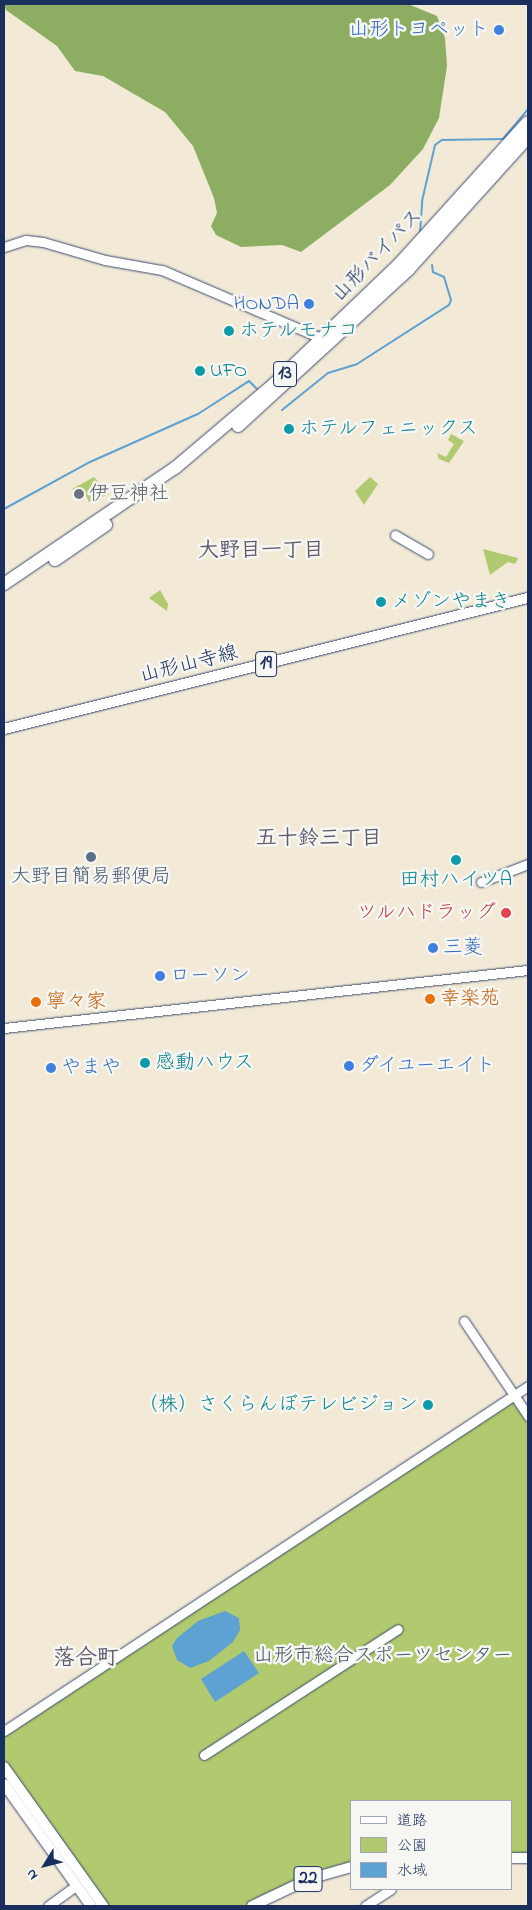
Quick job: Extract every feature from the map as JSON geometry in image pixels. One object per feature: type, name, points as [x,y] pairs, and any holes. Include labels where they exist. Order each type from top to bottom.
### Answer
[{"type":"highway","name":"山形バイパス","points":[[4,584],[174,468],[322,339],[400,263],[528,122]]},
{"type":"highway","name":"山形バイパス","points":[[4,593],[173,478],[276,395],[408,270],[528,137]]},
{"type":"highway","points":[[4,576],[84,530]]},
{"type":"main road","name":"山形山寺線","points":[[4,729],[528,598]]},
{"type":"main road","points":[[4,1767],[103,1906]]},
{"type":"main road","points":[[4,1784],[91,1906]]},
{"type":"main road","points":[[512,1858],[528,1858]]},
{"type":"main road","name":"22","points":[[254,1906],[309,1879],[350,1867]]},
{"type":"street","points":[[4,247],[26,240],[43,242],[105,260],[162,270],[322,339]]},
{"type":"street","points":[[395,535],[428,554]]},
{"type":"street","points":[[481,882],[528,864]]},
{"type":"street","points":[[4,1028],[528,970]]},
{"type":"street","points":[[464,1322],[528,1416]]},
{"type":"street","points":[[4,1732],[528,1386]]},
{"type":"street","points":[[204,1755],[398,1629]]},
{"type":"street","points":[[48,1906],[76,1886]]},
{"type":"street","points":[[365,1906],[389,1890]]},
{"type":"green space","points":[[4,4],[408,4],[437,16],[445,38],[447,66],[439,118],[423,149],[390,185],[301,252],[282,245],[241,247],[216,235],[211,226],[217,213],[214,198],[193,146],[165,112],[103,76],[75,71],[57,46],[6,10]]},
{"type":"green space","points":[[451,434],[464,441],[449,463],[439,459],[437,453],[446,457],[454,444],[448,440]]},
{"type":"green space","points":[[94,477],[109,494],[89,502],[83,489],[72,489]]},
{"type":"green space","points":[[370,477],[378,484],[364,505],[355,491]]},
{"type":"green space","points":[[483,549],[518,558],[515,564],[508,562],[490,575]]},
{"type":"green space","points":[[160,590],[168,604],[167,611],[149,598]]},
{"type":"green space","name":"山形市総合スポーツセンター","points":[[514,1395],[528,1416],[528,1855],[512,1856],[512,1800],[350,1800],[350,1867],[252,1906],[103,1906],[4,1767],[4,1731]]},
{"type":"water","points":[[225,1611],[239,1618],[240,1630],[233,1642],[209,1661],[190,1668],[177,1660],[172,1646],[177,1638],[198,1621]]},
{"type":"water","points":[[244,1651],[259,1673],[215,1702],[201,1679]]},
{"type":"waterway","points":[[420,233],[422,201],[435,145],[442,140],[503,139],[528,109]]},
{"type":"waterway","points":[[282,410],[328,373],[357,364],[449,305],[451,300],[444,277],[433,272],[432,265]]},
{"type":"waterway","points":[[4,509],[90,462],[198,414],[249,381],[257,389]]},
{"type":"place","name":"山形トヨペット","points":[[499,30]]},
{"type":"place","name":"HONDA","points":[[309,304]]},
{"type":"place","name":"ホテルモナコ","points":[[229,331]]},
{"type":"place","name":"UFO","points":[[200,371]]},
{"type":"place","name":"ホテルフェニックス","points":[[289,429]]},
{"type":"place","name":"伊豆神社","points":[[79,494]]},
{"type":"place","name":"メゾンやまき","points":[[381,602]]},
{"type":"place","name":"大野目簡易郵便局","points":[[91,857]]},
{"type":"place","name":"田村ハイツA","points":[[456,860]]},
{"type":"place","name":"ツルハドラッグ","points":[[506,913]]},
{"type":"place","name":"三菱","points":[[433,948]]},
{"type":"place","name":"ローソン","points":[[160,976]]},
{"type":"place","name":"幸楽苑","points":[[430,999]]},
{"type":"place","name":"寧々家","points":[[36,1002]]},
{"type":"place","name":"感動ハウス","points":[[145,1063]]},
{"type":"place","name":"ダイユーエイト","points":[[349,1066]]},
{"type":"place","name":"やまや","points":[[51,1068]]},
{"type":"place","name":"（株）さくらんぼテレビジョン","points":[[428,1405]]},
{"type":"district","name":"大野目一丁目","points":[[261,551]]},
{"type":"district","name":"五十鈴三丁目","points":[[319,839]]},
{"type":"district","name":"落合町","points":[[86,1660]]}]
